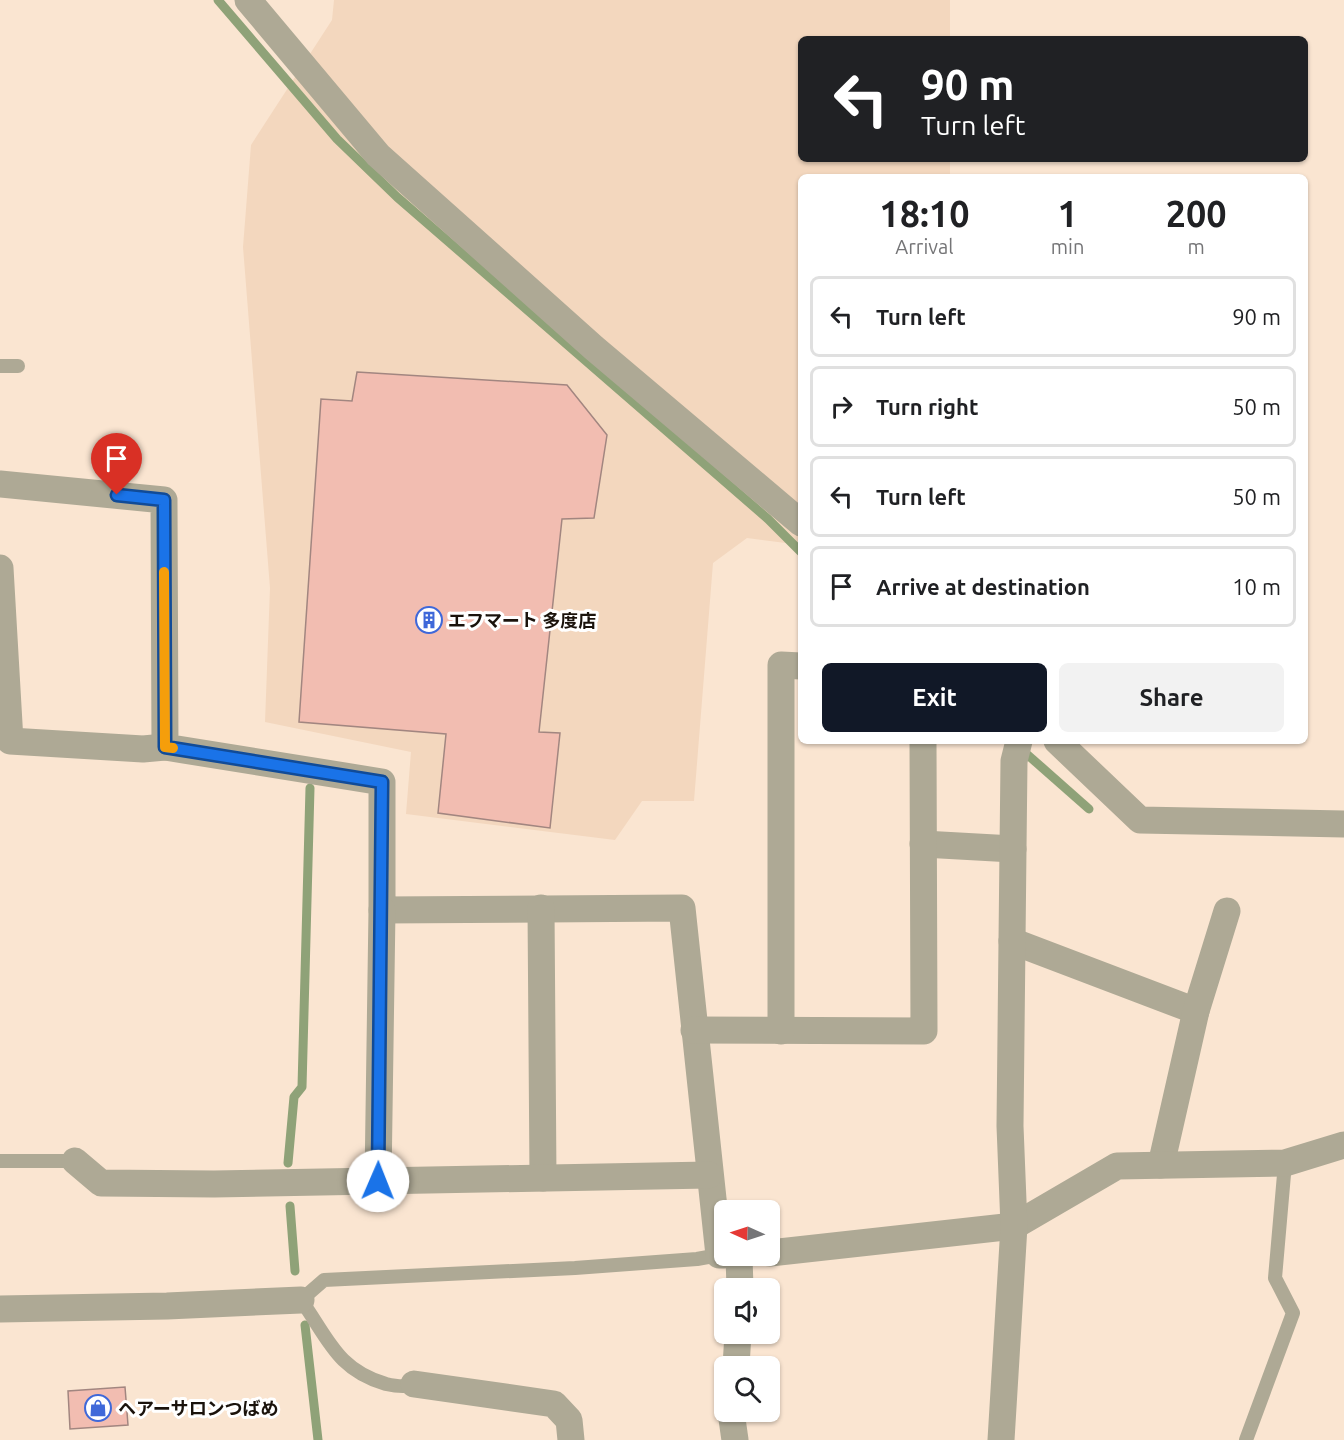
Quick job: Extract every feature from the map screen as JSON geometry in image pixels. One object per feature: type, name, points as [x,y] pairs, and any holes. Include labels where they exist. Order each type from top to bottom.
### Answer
[{"type":"street","points":[[248,0],[378,155],[594,348],[798,520]]},
{"type":"street","points":[[0,484],[164,500],[165,747]]},
{"type":"street","points":[[0,568],[10,741],[143,749],[165,747],[382,782],[378,1181]]},
{"type":"street","points":[[781,1031],[781,665],[798,666]]},
{"type":"street","points":[[694,1030],[924,1032],[923,744]]},
{"type":"street","points":[[1060,744],[1140,820],[1344,824]]},
{"type":"street","points":[[1002,1440],[1014,1226],[1010,1126],[1012,849],[1016,751]]},
{"type":"street","points":[[923,844],[1012,849]]},
{"type":"street","points":[[541,908],[543,1178]]},
{"type":"street","points":[[382,910],[682,908],[709,1175],[716,1200]]},
{"type":"street","points":[[1161,1165],[1196,1011],[1227,911]]},
{"type":"street","points":[[1012,941],[1196,1011]]},
{"type":"street","points":[[780,1252],[1014,1226],[1117,1166],[1285,1163],[1344,1146]]},
{"type":"street","points":[[75,1161],[101,1183],[709,1175]]},
{"type":"street","points":[[0,1309],[167,1306],[301,1300]]},
{"type":"street","points":[[414,1384],[554,1404],[569,1419],[571,1440]]},
{"type":"street","points":[[732,1422],[735,1440]]},
{"type":"lane","points":[[0,366],[18,366]]},
{"type":"lane","points":[[0,1161],[75,1161]]},
{"type":"lane","points":[[1246,1440],[1293,1313],[1275,1278],[1285,1163]]},
{"type":"lane","points":[[414,1384],[394,1386],[371,1379],[347,1366],[328,1344],[301,1300],[324,1280],[575,1268],[714,1258]]},
{"type":"shaded area","points":[[334,0],[950,0],[950,36],[798,36],[798,162],[950,162],[950,174],[798,174],[798,545],[747,538],[713,563],[694,801],[642,801],[615,840],[406,814],[411,752],[265,722],[270,588],[243,247],[251,145],[332,20]]},
{"type":"building","name":"エフマート 多度店","points":[[357,372],[567,385],[607,435],[594,518],[562,519],[539,732],[560,733],[550,828],[438,813],[446,734],[299,722],[321,399],[352,401]]},
{"type":"building","name":"ヘアーサロンつばめ","points":[[125,1387],[128,1425],[70,1429],[68,1391]]},
{"type":"waterway","points":[[218,0],[337,139],[397,197],[768,519],[798,549]]},
{"type":"waterway","points":[[1021,749],[1089,809]]},
{"type":"waterway","points":[[288,1163],[294,1097],[302,1087],[310,788]]},
{"type":"waterway","points":[[290,1206],[295,1271]]},
{"type":"waterway","points":[[305,1325],[318,1440]]},
{"type":"slow traffic","points":[[164,572],[165,747],[173,748]]},
{"type":"place","name":"エフマート 多度店","points":[[429,620]]},
{"type":"place","name":"ヘアーサロンつばめ","points":[[98,1408]]},
{"type":"route","points":[[117,495],[164,500],[165,747],[382,782],[378,1181]]}]
